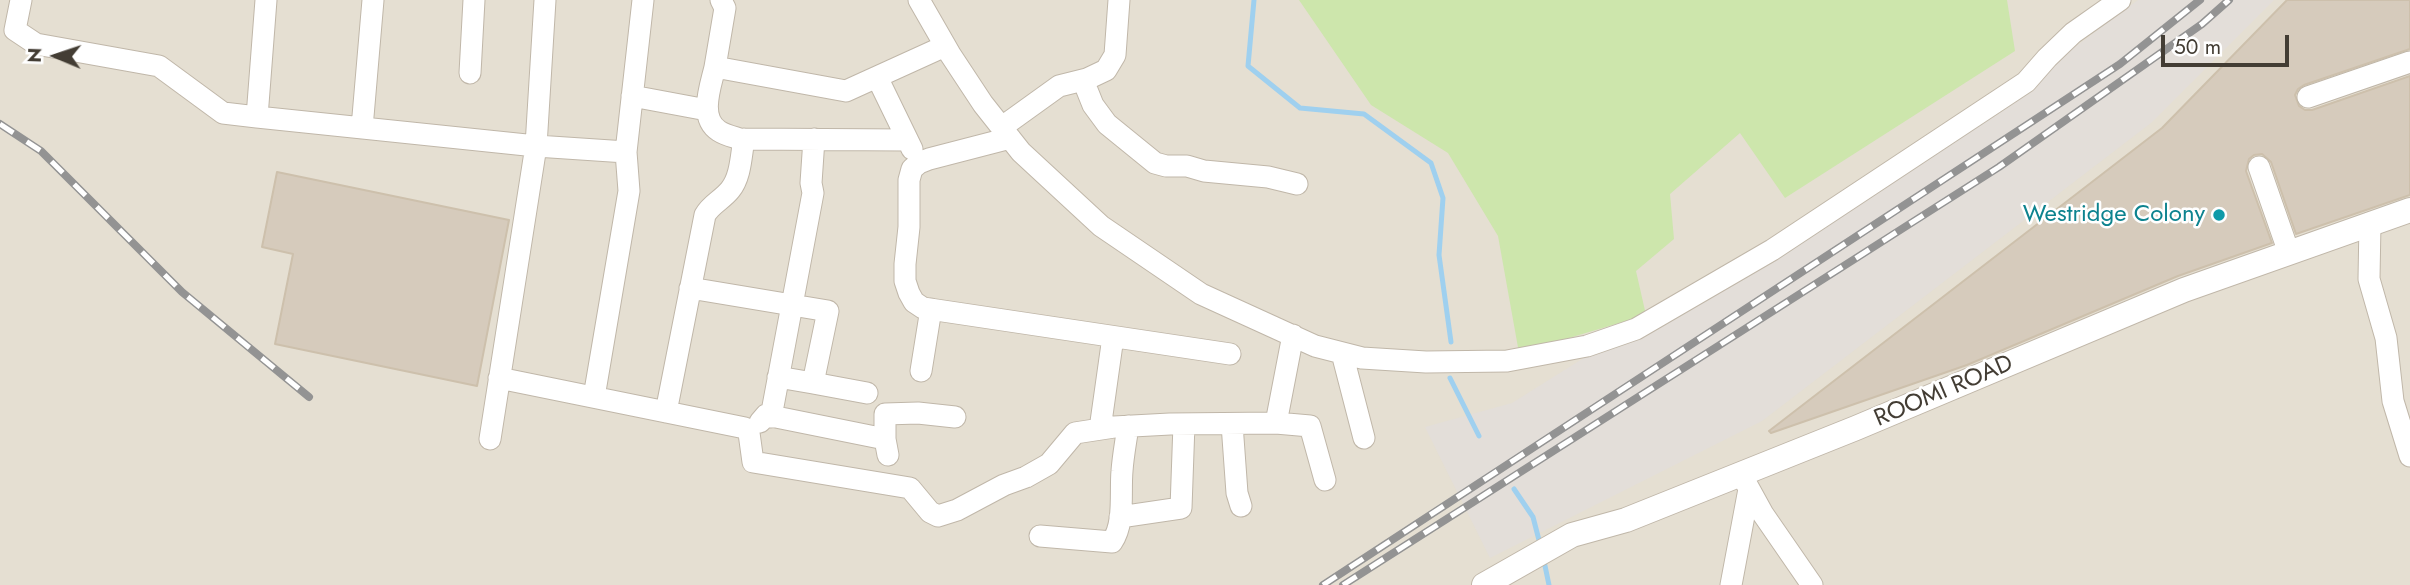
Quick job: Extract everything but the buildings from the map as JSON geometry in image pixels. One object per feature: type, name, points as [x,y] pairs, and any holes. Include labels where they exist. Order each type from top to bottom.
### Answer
[{"type":"street","points":[[21,0],[15,30],[36,44],[159,66],[223,113],[536,146],[626,152]]},
{"type":"street","points":[[257,117],[266,0]]},
{"type":"street","points":[[362,128],[373,0]]},
{"type":"street","points":[[470,73],[474,0]]},
{"type":"street","points":[[490,439],[536,146],[545,0]]},
{"type":"street","points":[[594,397],[629,191],[626,152],[643,0]]},
{"type":"street","points":[[721,0],[725,8],[707,110],[716,130],[744,139],[908,139]]},
{"type":"street","points":[[919,0],[983,104],[1021,152],[1101,226],[1201,293],[1315,346],[1362,358],[1426,362],[1507,361],[1587,346],[1636,329],[1772,250],[2026,82],[2073,33],[2120,0]]},
{"type":"street","points":[[1119,0],[1115,55],[1106,70],[1099,75],[1059,86],[1006,133],[919,163],[912,169],[909,180],[905,281],[914,302],[923,308],[1230,354]]},
{"type":"street","points":[[715,66],[845,91],[945,46]]},
{"type":"street","points":[[2308,97],[2410,62]]},
{"type":"street","points":[[877,77],[919,163]]},
{"type":"street","points":[[1083,80],[1093,105],[1107,124],[1156,163],[1268,177],[1297,184]]},
{"type":"street","points":[[632,96],[707,110]]},
{"type":"street","points":[[666,412],[705,215],[710,207],[730,190],[737,177],[744,139]]},
{"type":"street","points":[[771,417],[813,193],[811,183],[814,139]]},
{"type":"street","points":[[2259,167],[2289,253]]},
{"type":"street","name":"ROOMI ROAD","points":[[1483,585],[1572,535],[1745,482],[1869,423],[2184,290],[2410,211]]},
{"type":"street","points":[[2370,223],[2368,279],[2386,338],[2393,401],[2410,456]]},
{"type":"street","points":[[690,288],[828,311],[813,383]]},
{"type":"street","points":[[921,371],[931,309]]},
{"type":"street","points":[[1276,423],[1293,335]]},
{"type":"street","points":[[1100,429],[1113,337]]},
{"type":"street","points":[[1342,353],[1364,438]]},
{"type":"street","points":[[778,377],[867,393]]},
{"type":"street","points":[[499,379],[746,428],[750,433],[753,462],[910,488],[930,512],[938,516],[957,510],[1049,464],[1075,433],[1128,426],[1276,423],[1310,426],[1325,481]]},
{"type":"street","points":[[750,433],[766,415],[887,447],[885,414],[918,413],[955,417]]},
{"type":"street","points":[[1120,517],[1181,508],[1184,424]]},
{"type":"street","points":[[1232,424],[1236,484],[1241,506]]},
{"type":"street","points":[[1040,536],[1112,542],[1120,517],[1122,469],[1128,426]]},
{"type":"street","points":[[1731,585],[1745,482]]},
{"type":"street","points":[[1745,482],[1763,514],[1812,585]]},
{"type":"shaded area","points":[[0,0],[2410,0],[2410,585],[0,585]]},
{"type":"shaded area","points":[[2138,0],[2274,0],[2151,123],[1762,421],[1490,558],[1425,427],[1512,403],[2052,64]]},
{"type":"green space","points":[[1299,0],[2007,0],[2015,51],[1785,198],[1740,133],[1670,194],[1674,239],[1636,271],[1646,315],[1519,353],[1498,236],[1448,153],[1371,105]]},
{"type":"waterway","points":[[1254,0],[1248,66],[1300,108],[1364,114],[1431,163],[1443,198],[1439,255],[1451,342]]},
{"type":"waterway","points":[[1450,378],[1479,436]]},
{"type":"waterway","points":[[1514,489],[1533,517],[1540,544]]},
{"type":"waterway","points":[[1544,561],[1549,585]]},
{"type":"railway","points":[[1323,585],[2120,64],[2200,0]]},
{"type":"railway","points":[[1343,585],[1999,167],[2202,24],[2229,0]]},
{"type":"railway","points":[[0,124],[41,151],[182,292],[309,397]]},
{"type":"place","name":"Westridge Colony","points":[[2219,215]]}]
